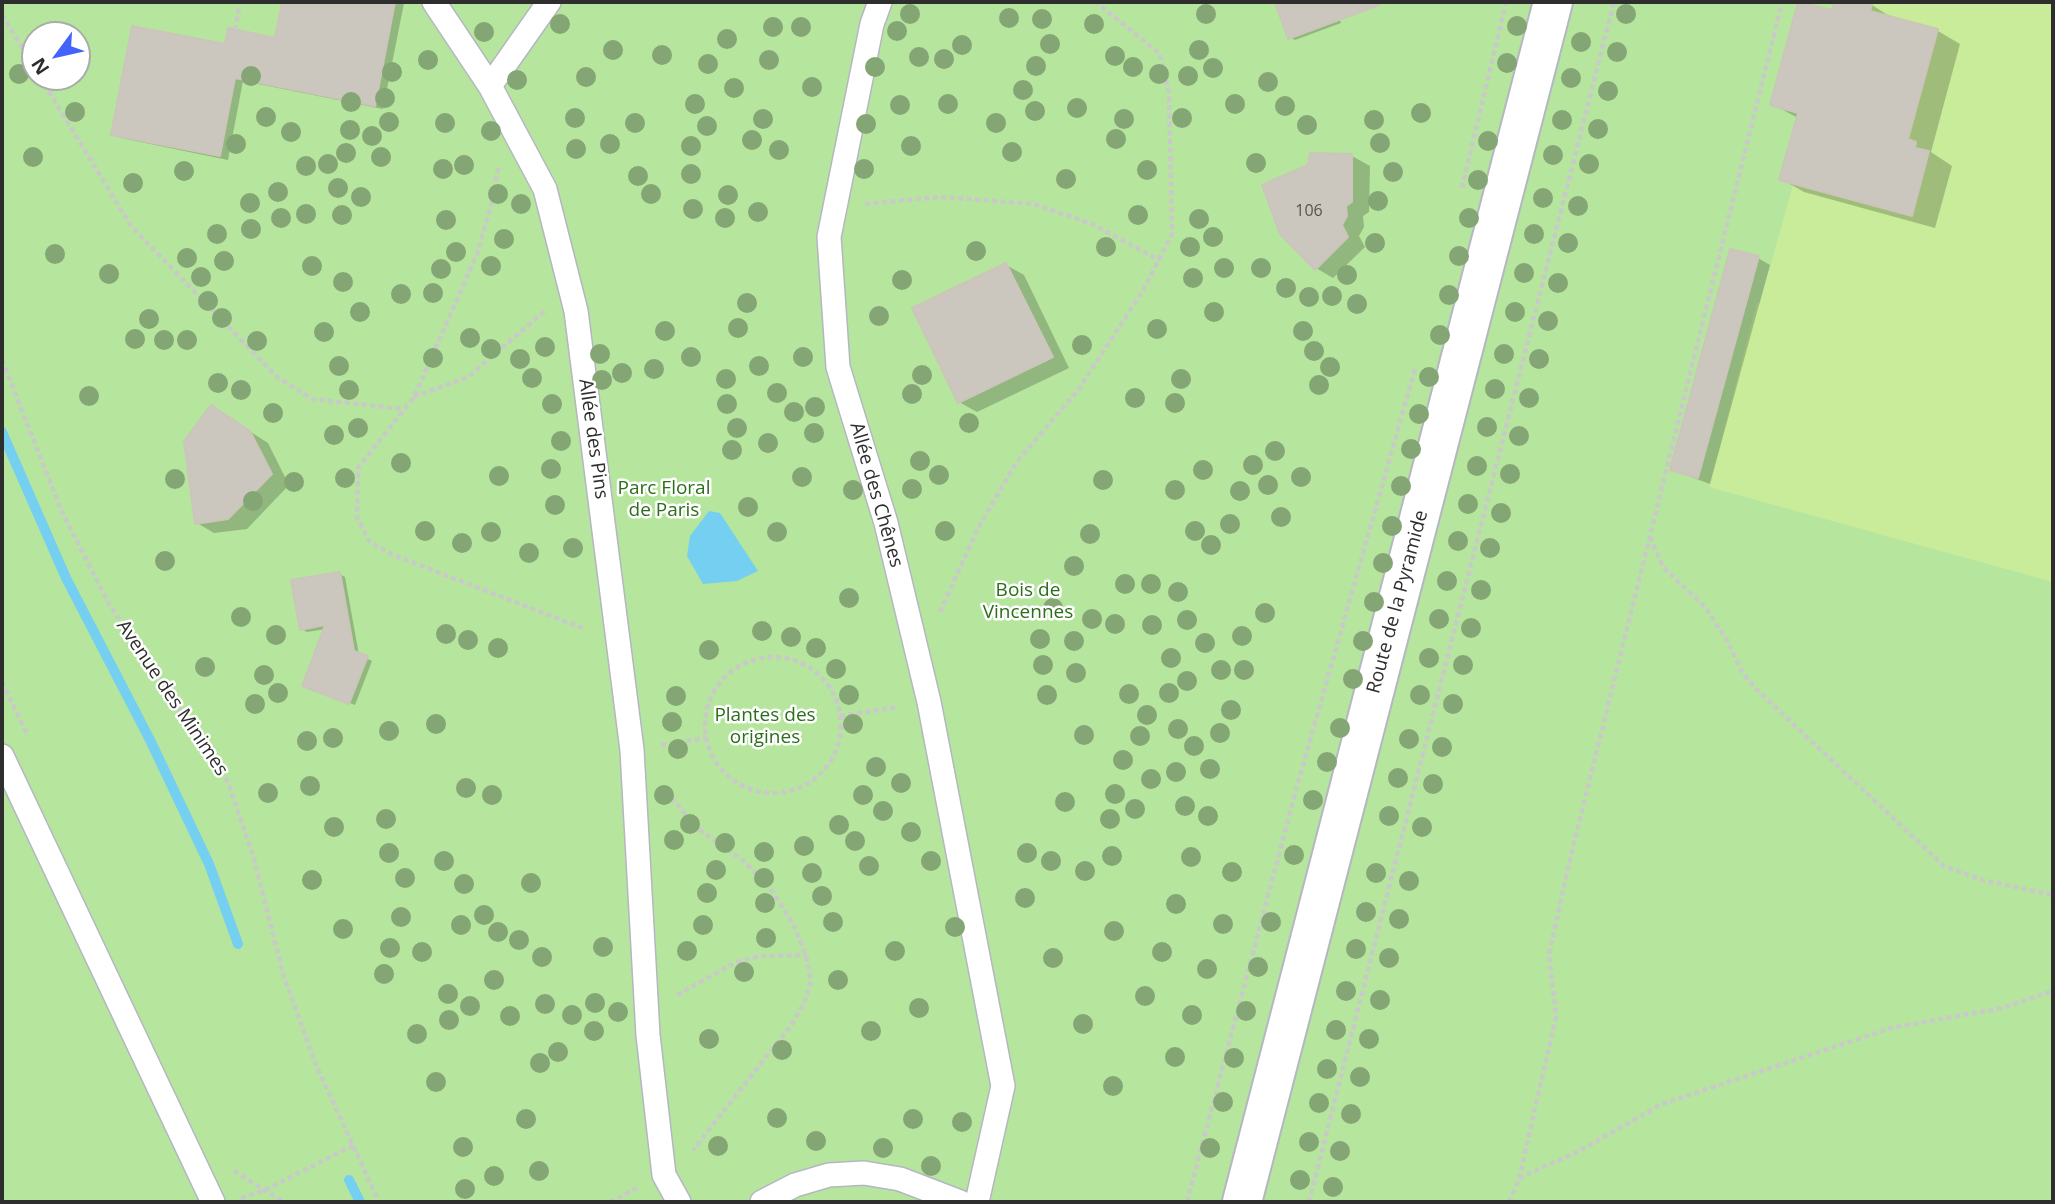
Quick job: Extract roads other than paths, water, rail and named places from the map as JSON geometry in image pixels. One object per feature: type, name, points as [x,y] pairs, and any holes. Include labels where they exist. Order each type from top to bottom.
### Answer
[{"type":"street","name":"Route de la Pyramide","points":[[1242,1202],[1553,2]]},
{"type":"lane","name":"Allée des Pins","points":[[434,2],[491,86],[545,189],[576,311],[632,750],[647,1025],[664,1175],[679,1202]]},
{"type":"lane","points":[[491,86],[549,2]]},
{"type":"lane","name":"Allée des Chênes","points":[[880,2],[872,24],[829,237],[838,367],[887,523],[929,702],[1003,1086],[977,1202]]},
{"type":"lane","points":[[2,756],[213,1202]]},
{"type":"lane","points":[[762,1202],[794,1185],[829,1175],[864,1173],[900,1179],[960,1202]]},
{"type":"water","points":[[709,511],[720,513],[758,571],[737,581],[703,584],[687,556],[690,536]]},
{"type":"waterway","points":[[2,432],[66,578],[150,740],[209,864],[238,944]]},
{"type":"waterway","points":[[349,1180],[360,1202]]},
{"type":"park label","name":"Parc Floral de Paris","points":[[664,500]]},
{"type":"park label","name":"Bois de Vincennes","points":[[1028,602]]},
{"type":"park label","name":"Plantes des origines","points":[[765,727]]}]
